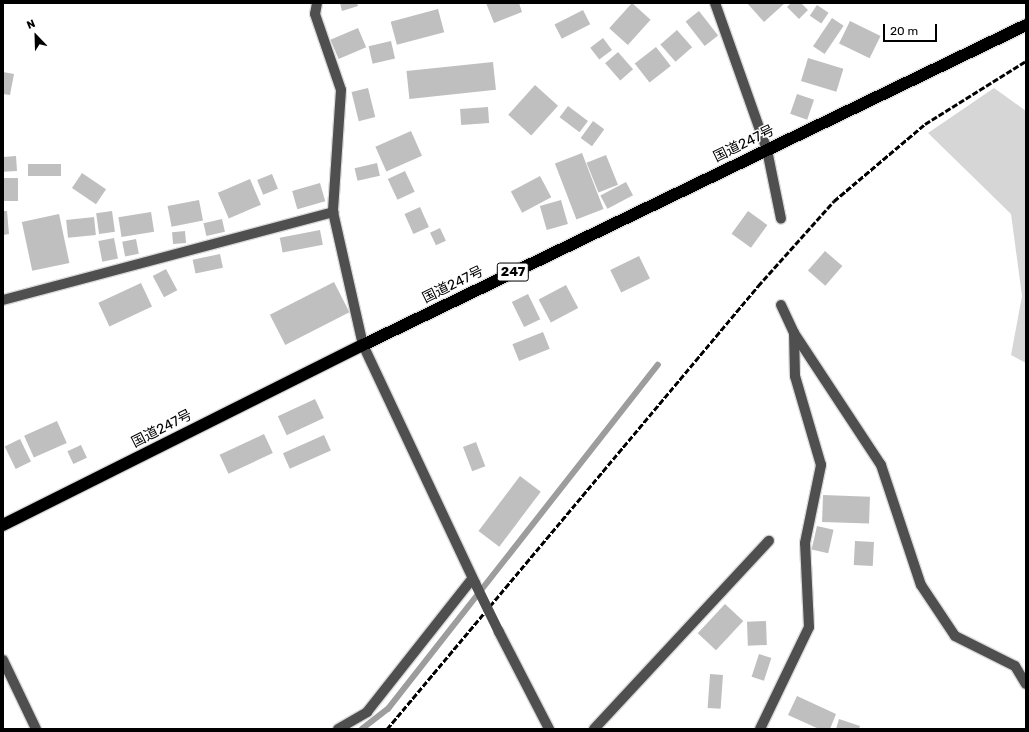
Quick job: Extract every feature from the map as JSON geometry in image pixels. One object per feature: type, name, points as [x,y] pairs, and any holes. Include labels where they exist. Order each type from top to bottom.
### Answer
[{"type":"highway","name":"国道247号","points":[[3,525],[362,345],[1026,25]]},
{"type":"street","points":[[316,3],[315,14],[341,90],[333,212],[362,345],[474,581],[549,729]]},
{"type":"street","points":[[715,3],[767,150],[781,219]]},
{"type":"street","points":[[3,300],[333,212]]},
{"type":"street","points":[[781,305],[794,333],[881,465],[921,585],[955,636],[1015,666],[1026,684]]},
{"type":"street","points":[[760,729],[809,627],[805,542],[820,465],[795,376],[794,333]]},
{"type":"street","points":[[594,729],[769,541]]},
{"type":"street","points":[[338,729],[367,712],[474,581]]},
{"type":"street","points":[[3,660],[36,729]]},
{"type":"shaded area","points":[[994,88],[1026,111],[1026,363],[1011,355],[1022,296],[1011,214],[928,133]]},
{"type":"building","points":[[340,3],[357,3],[358,6],[342,11]]},
{"type":"building","points":[[486,3],[519,3],[522,12],[494,23]]},
{"type":"building","points":[[632,3],[651,20],[628,45],[609,28]]},
{"type":"building","points":[[747,3],[785,3],[764,22]]},
{"type":"building","points":[[791,3],[801,3],[808,10],[799,19],[787,7]]},
{"type":"building","points":[[817,5],[829,13],[821,24],[810,16]]},
{"type":"building","points":[[438,9],[444,32],[397,45],[391,22]]},
{"type":"building","points":[[583,10],[590,24],[562,39],[554,25]]},
{"type":"building","points":[[699,11],[718,35],[705,46],[686,21]]},
{"type":"building","points":[[832,18],[844,26],[825,54],[813,46]]},
{"type":"building","points":[[850,21],[881,36],[870,58],[839,43]]},
{"type":"building","points":[[358,28],[366,47],[339,59],[330,40]]},
{"type":"building","points":[[677,30],[692,47],[675,62],[660,44]]},
{"type":"building","points":[[603,38],[612,50],[599,60],[590,48]]},
{"type":"building","points":[[391,41],[395,59],[373,64],[369,46]]},
{"type":"building","points":[[656,47],[671,66],[649,83],[635,64]]},
{"type":"building","points":[[618,52],[633,69],[620,81],[605,63]]},
{"type":"building","points":[[808,58],[843,69],[836,92],[801,81]]},
{"type":"building","points":[[493,62],[496,90],[409,99],[406,71]]},
{"type":"building","points":[[3,72],[14,74],[10,95],[3,94]]},
{"type":"building","points":[[535,85],[558,106],[531,135],[508,115]]},
{"type":"building","points":[[368,88],[375,117],[359,121],[352,92]]},
{"type":"building","points":[[797,94],[814,100],[807,120],[790,114]]},
{"type":"building","points":[[568,106],[588,121],[580,132],[560,117]]},
{"type":"building","points":[[488,107],[489,123],[461,125],[460,109]]},
{"type":"building","points":[[593,121],[604,129],[592,146],[581,138]]},
{"type":"building","points":[[411,131],[422,156],[386,172],[375,147]]},
{"type":"building","points":[[582,153],[604,209],[576,219],[555,163]]},
{"type":"building","points":[[606,155],[618,185],[599,193],[587,163]]},
{"type":"building","points":[[16,156],[17,171],[4,172],[3,157]]},
{"type":"building","points":[[377,163],[380,176],[358,181],[355,168]]},
{"type":"building","points":[[28,164],[61,164],[61,176],[28,176]]},
{"type":"building","points":[[405,171],[415,192],[398,200],[388,179]]},
{"type":"building","points":[[82,173],[106,189],[96,204],[72,188]]},
{"type":"building","points":[[272,174],[278,189],[263,195],[257,180]]},
{"type":"building","points":[[540,176],[551,197],[522,213],[511,191]]},
{"type":"building","points":[[3,178],[18,178],[18,201],[3,201]]},
{"type":"building","points":[[250,179],[261,205],[229,218],[218,193]]},
{"type":"building","points":[[626,182],[633,195],[607,209],[600,196]]},
{"type":"building","points":[[320,183],[325,201],[297,209],[292,191]]},
{"type":"building","points":[[199,200],[203,221],[172,227],[168,206]]},
{"type":"building","points":[[561,200],[568,224],[547,230],[540,206]]},
{"type":"building","points":[[420,207],[429,227],[413,234],[404,214]]},
{"type":"building","points":[[3,211],[7,211],[9,234],[3,235]]},
{"type":"building","points":[[112,211],[115,232],[99,234],[96,213]]},
{"type":"building","points":[[748,211],[767,225],[751,248],[732,234]]},
{"type":"building","points":[[151,212],[154,232],[122,237],[118,217]]},
{"type":"building","points":[[59,214],[69,263],[32,271],[22,222]]},
{"type":"building","points":[[94,217],[96,235],[68,238],[66,220]]},
{"type":"building","points":[[222,219],[225,232],[206,236],[203,223]]},
{"type":"building","points":[[440,228],[446,241],[436,245],[430,233]]},
{"type":"building","points":[[320,230],[323,245],[283,253],[280,238]]},
{"type":"building","points":[[185,231],[186,243],[173,244],[172,232]]},
{"type":"building","points":[[114,238],[118,259],[102,262],[98,241]]},
{"type":"building","points":[[136,239],[139,254],[125,256],[122,242]]},
{"type":"building","points":[[825,251],[842,266],[825,286],[808,271]]},
{"type":"building","points":[[220,254],[223,268],[196,274],[193,260]]},
{"type":"building","points":[[639,256],[650,278],[621,292],[610,270]]},
{"type":"building","points":[[166,269],[177,290],[164,297],[153,276]]},
{"type":"building","points":[[334,282],[349,312],[285,345],[270,315]]},
{"type":"building","points":[[141,283],[152,307],[109,326],[98,303]]},
{"type":"building","points":[[566,285],[578,308],[551,323],[539,300]]},
{"type":"building","points":[[528,294],[540,319],[524,327],[512,302]]},
{"type":"building","points":[[543,332],[550,349],[519,361],[512,344]]},
{"type":"building","points":[[315,399],[324,418],[287,435],[278,416]]},
{"type":"building","points":[[57,421],[67,443],[34,458],[24,436]]},
{"type":"building","points":[[264,434],[273,453],[228,474],[220,455]]},
{"type":"building","points":[[324,435],[331,451],[290,469],[283,453]]},
{"type":"building","points":[[20,439],[31,461],[16,469],[5,446]]},
{"type":"building","points":[[476,442],[485,466],[472,471],[463,447]]},
{"type":"building","points":[[81,445],[87,458],[73,464],[67,451]]},
{"type":"building","points":[[520,476],[541,492],[499,547],[478,531]]},
{"type":"building","points":[[823,495],[870,497],[869,524],[822,522]]},
{"type":"building","points":[[817,526],[834,530],[828,553],[812,549]]},
{"type":"building","points":[[855,541],[874,542],[873,566],[854,565]]},
{"type":"building","points":[[725,604],[743,621],[716,650],[698,633]]},
{"type":"building","points":[[766,621],[767,645],[748,646],[747,622]]},
{"type":"building","points":[[759,654],[771,658],[764,681],[752,677]]},
{"type":"building","points":[[710,674],[723,675],[721,709],[708,708]]},
{"type":"building","points":[[797,696],[836,714],[830,729],[819,729],[788,715]]},
{"type":"building","points":[[839,719],[860,726],[859,729],[836,729]]},
{"type":"waterway","points":[[362,729],[388,709],[658,365]]},
{"type":"railway","points":[[387,729],[758,286],[834,201],[925,124],[1026,61]]}]
